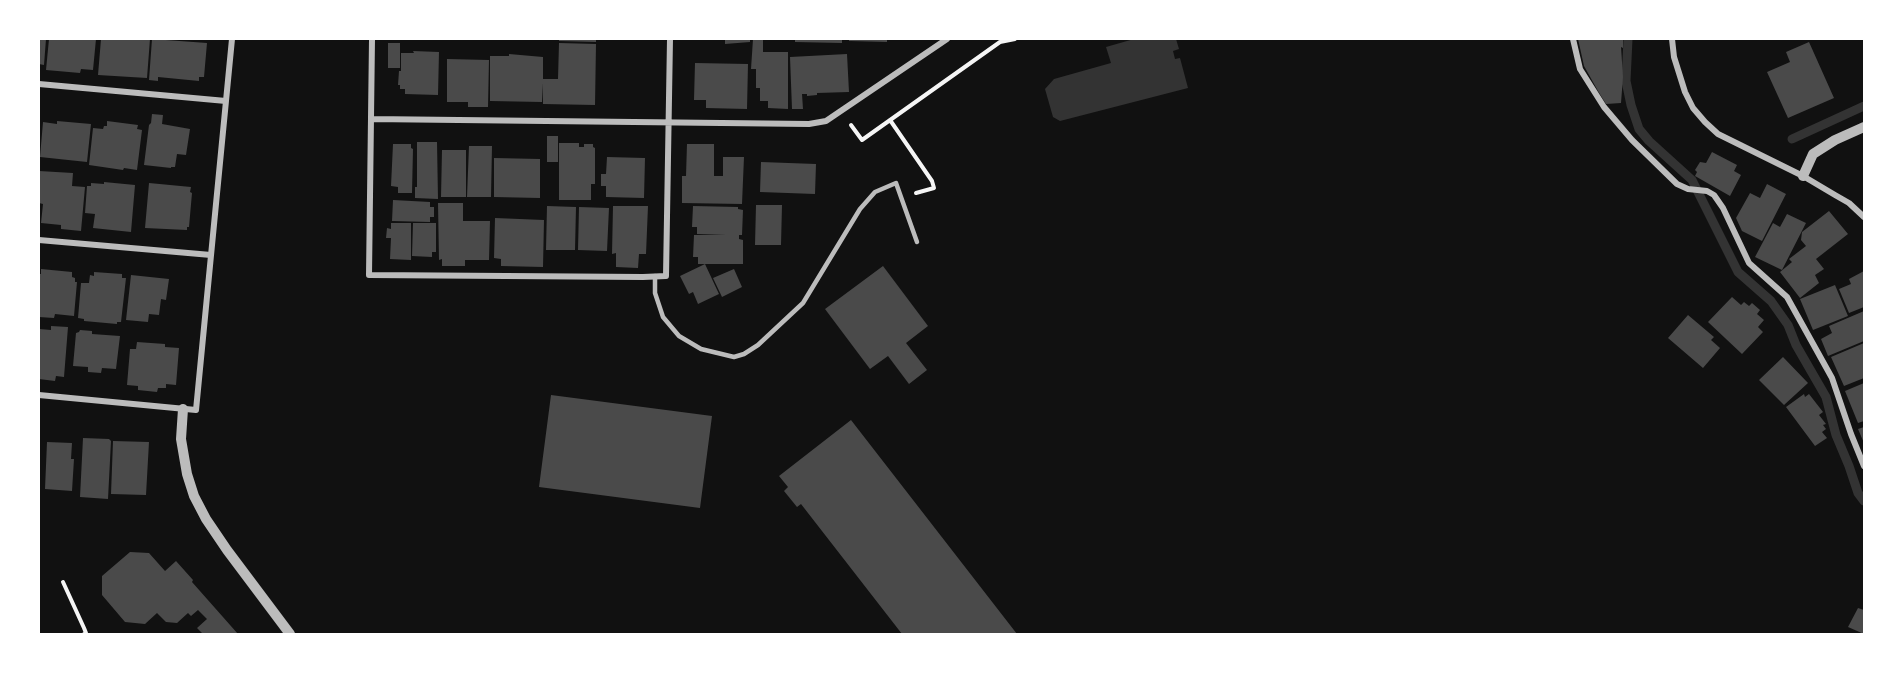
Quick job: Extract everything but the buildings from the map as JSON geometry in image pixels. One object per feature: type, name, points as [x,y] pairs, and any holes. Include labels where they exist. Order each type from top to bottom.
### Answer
[{"type":"street","points":[[39,395],[196,410],[232,39]]},
{"type":"street","points":[[372,39],[369,275],[655,276],[666,276],[670,39]]},
{"type":"street","points":[[371,119],[809,124],[826,121],[947,39]]},
{"type":"street","points":[[1573,39],[1580,69],[1604,107],[1632,140],[1677,184],[1707,191],[1714,195],[1723,208],[1749,263],[1787,297],[1832,378],[1864,466]]},
{"type":"street","points":[[1672,39],[1679,77],[1689,102],[1699,117],[1718,134],[1803,176],[1849,203],[1864,217]]},
{"type":"street","points":[[39,84],[226,101]]},
{"type":"street","points":[[1803,176],[1813,154],[1835,140],[1864,127]]},
{"type":"street","points":[[39,240],[211,255]]},
{"type":"street","points":[[183,409],[181,439],[187,474],[194,496],[227,550],[290,634]]},
{"type":"lane","points":[[655,276],[655,293],[663,317],[679,336],[701,349],[734,357],[758,345],[803,303],[867,199],[875,192],[896,183],[917,242]]},
{"type":"path","points":[[841,111],[862,140],[1000,42],[1015,39]]},
{"type":"path","points":[[890,120],[934,188],[901,197]]},
{"type":"path","points":[[63,582],[84,628],[86,633],[84,634]]},
{"type":"shaded area","points":[[1134,39],[1176,39],[1179,49],[1173,51],[1175,59],[1180,58],[1188,88],[1060,121],[1053,117],[1045,89],[1054,79],[1111,63],[1106,47]]},
{"type":"waterway","points":[[1628,39],[1626,81],[1639,129],[1692,180],[1738,272],[1771,301],[1788,325],[1796,345],[1826,397],[1836,435],[1858,493],[1864,501]]},
{"type":"waterway","points":[[1792,139],[1864,106]]}]
